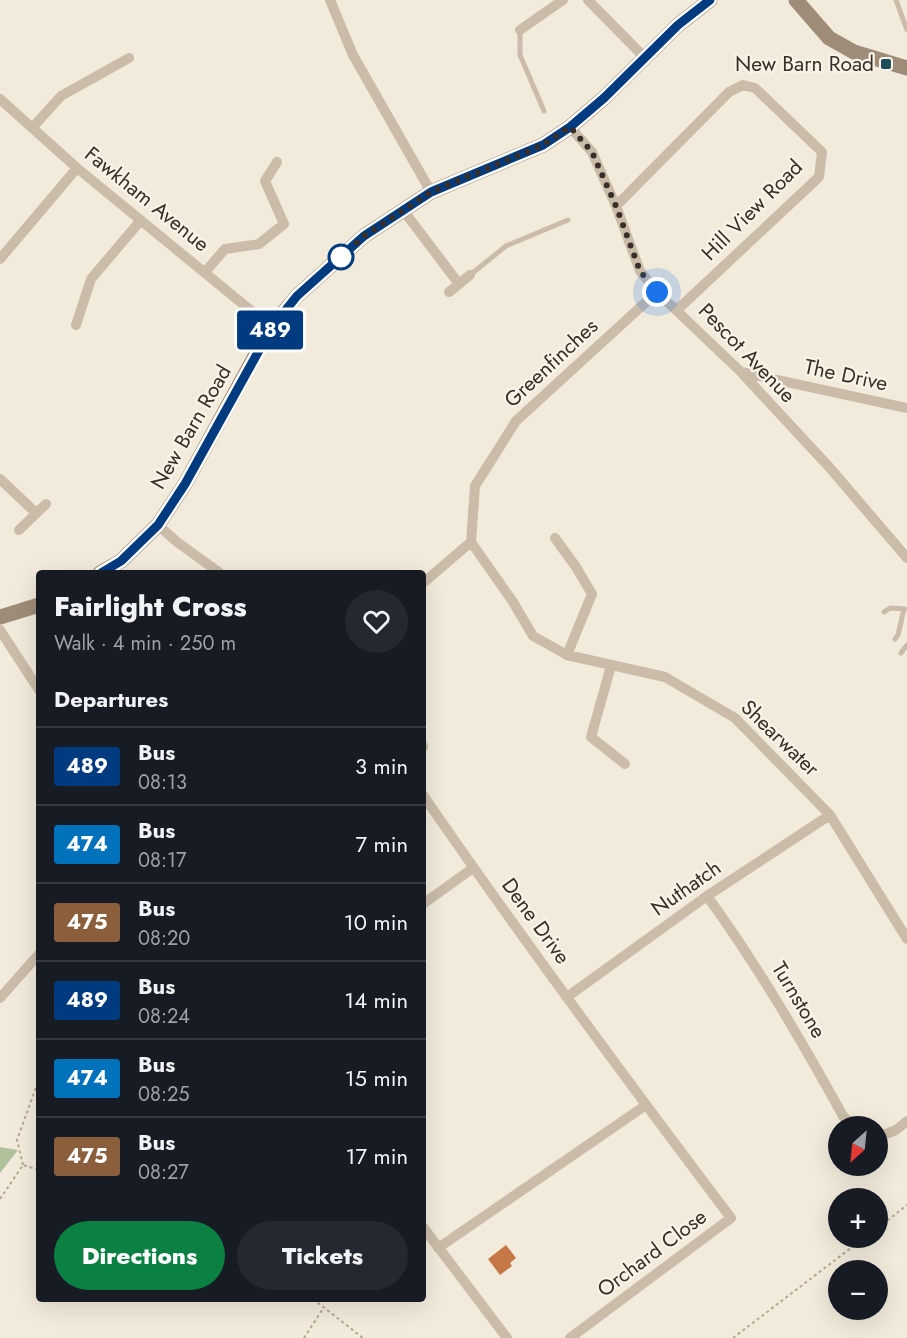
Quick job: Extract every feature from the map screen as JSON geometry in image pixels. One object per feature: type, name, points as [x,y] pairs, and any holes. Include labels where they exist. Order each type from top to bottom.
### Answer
[{"type":"street","points":[[330,0],[353,55],[431,192]]},
{"type":"street","points":[[520,30],[563,0]]},
{"type":"street","points":[[588,0],[644,57]]},
{"type":"street","name":"New Barn Road","points":[[105,570],[121,561],[158,525],[185,484],[272,327],[297,296],[364,236],[431,192],[543,145],[570,127],[604,98],[678,25],[710,0]]},
{"type":"street","points":[[796,0],[829,38],[854,52],[906,66]]},
{"type":"street","points":[[33,127],[61,96],[129,58]]},
{"type":"street","name":"Hill View Road","points":[[616,206],[729,92],[743,85],[755,88],[822,152],[819,177],[677,310]]},
{"type":"street","name":"Fawkham Avenue","points":[[0,99],[77,168],[272,327]]},
{"type":"street","name":"Pescot Avenue","points":[[570,127],[592,152],[616,206],[640,271],[657,292],[741,372],[830,468],[907,558]]},
{"type":"street","points":[[205,272],[225,249],[259,244],[284,224],[265,181],[277,162]]},
{"type":"street","points":[[0,259],[77,168]]},
{"type":"street","points":[[403,210],[459,284]]},
{"type":"street","points":[[76,325],[91,279],[141,220]]},
{"type":"street","points":[[449,292],[470,275]]},
{"type":"street","name":"Greenfinches","points":[[471,542],[475,486],[516,421],[657,292]]},
{"type":"street","name":"The Drive","points":[[741,372],[907,408]]},
{"type":"street","points":[[0,479],[36,513]]},
{"type":"street","points":[[19,530],[46,504]]},
{"type":"street","points":[[158,525],[216,570]]},
{"type":"street","points":[[555,538],[592,594],[567,655]]},
{"type":"street","points":[[426,580],[471,542]]},
{"type":"street","name":"Shearwater","points":[[471,542],[513,602],[533,636],[567,655],[665,677],[735,718],[830,815],[907,939]]},
{"type":"street","points":[[0,617],[36,606]]},
{"type":"street","points":[[0,630],[36,685]]},
{"type":"street","points":[[611,666],[591,737],[625,764]]},
{"type":"street","name":"Dene Drive","points":[[426,799],[567,997]]},
{"type":"street","name":"Nuthatch","points":[[567,997],[707,896],[830,815]]},
{"type":"street","name":"Dene Drive","points":[[426,902],[473,868]]},
{"type":"street","name":"Turnstone","points":[[707,896],[741,943],[795,1029],[843,1116]]},
{"type":"street","points":[[0,998],[36,957]]},
{"type":"street","name":"Orchard Close","points":[[567,997],[731,1218],[570,1338]]},
{"type":"street","points":[[438,1248],[646,1105]]},
{"type":"street","points":[[888,1133],[907,1121]]},
{"type":"street","points":[[426,1231],[507,1338]]},
{"type":"lane","points":[[896,0],[907,30]]},
{"type":"lane","points":[[520,30],[520,55],[544,111]]},
{"type":"lane","points":[[470,275],[506,246],[567,220]]},
{"type":"lane","points":[[884,612],[890,608],[906,610],[895,639]]},
{"type":"lane","points":[[901,653],[907,645]]},
{"type":"path","points":[[0,1199],[23,1165],[17,1140],[36,1087]]},
{"type":"path","points":[[23,1165],[36,1169]]},
{"type":"path","points":[[888,1219],[907,1205]]},
{"type":"path","points":[[733,1338],[851,1248]]},
{"type":"path","points":[[316,1302],[363,1338]]},
{"type":"path","points":[[304,1338],[324,1307]]},
{"type":"green space","points":[[0,1147],[18,1150],[0,1173]]},
{"type":"building","points":[[506,1245],[516,1258],[510,1263],[512,1266],[500,1275],[488,1259]]},
{"type":"bus line","name":"489","points":[[106,570],[121,561],[158,525],[185,484],[272,327],[297,296],[364,236],[431,192],[543,145],[570,127],[604,98],[678,25],[710,0]]},
{"type":"place","name":"New Barn Road","points":[[886,64]]},
{"type":"route","points":[[341,257],[364,236],[431,192],[543,145],[570,127],[592,152],[616,206],[640,271],[657,292]]}]
